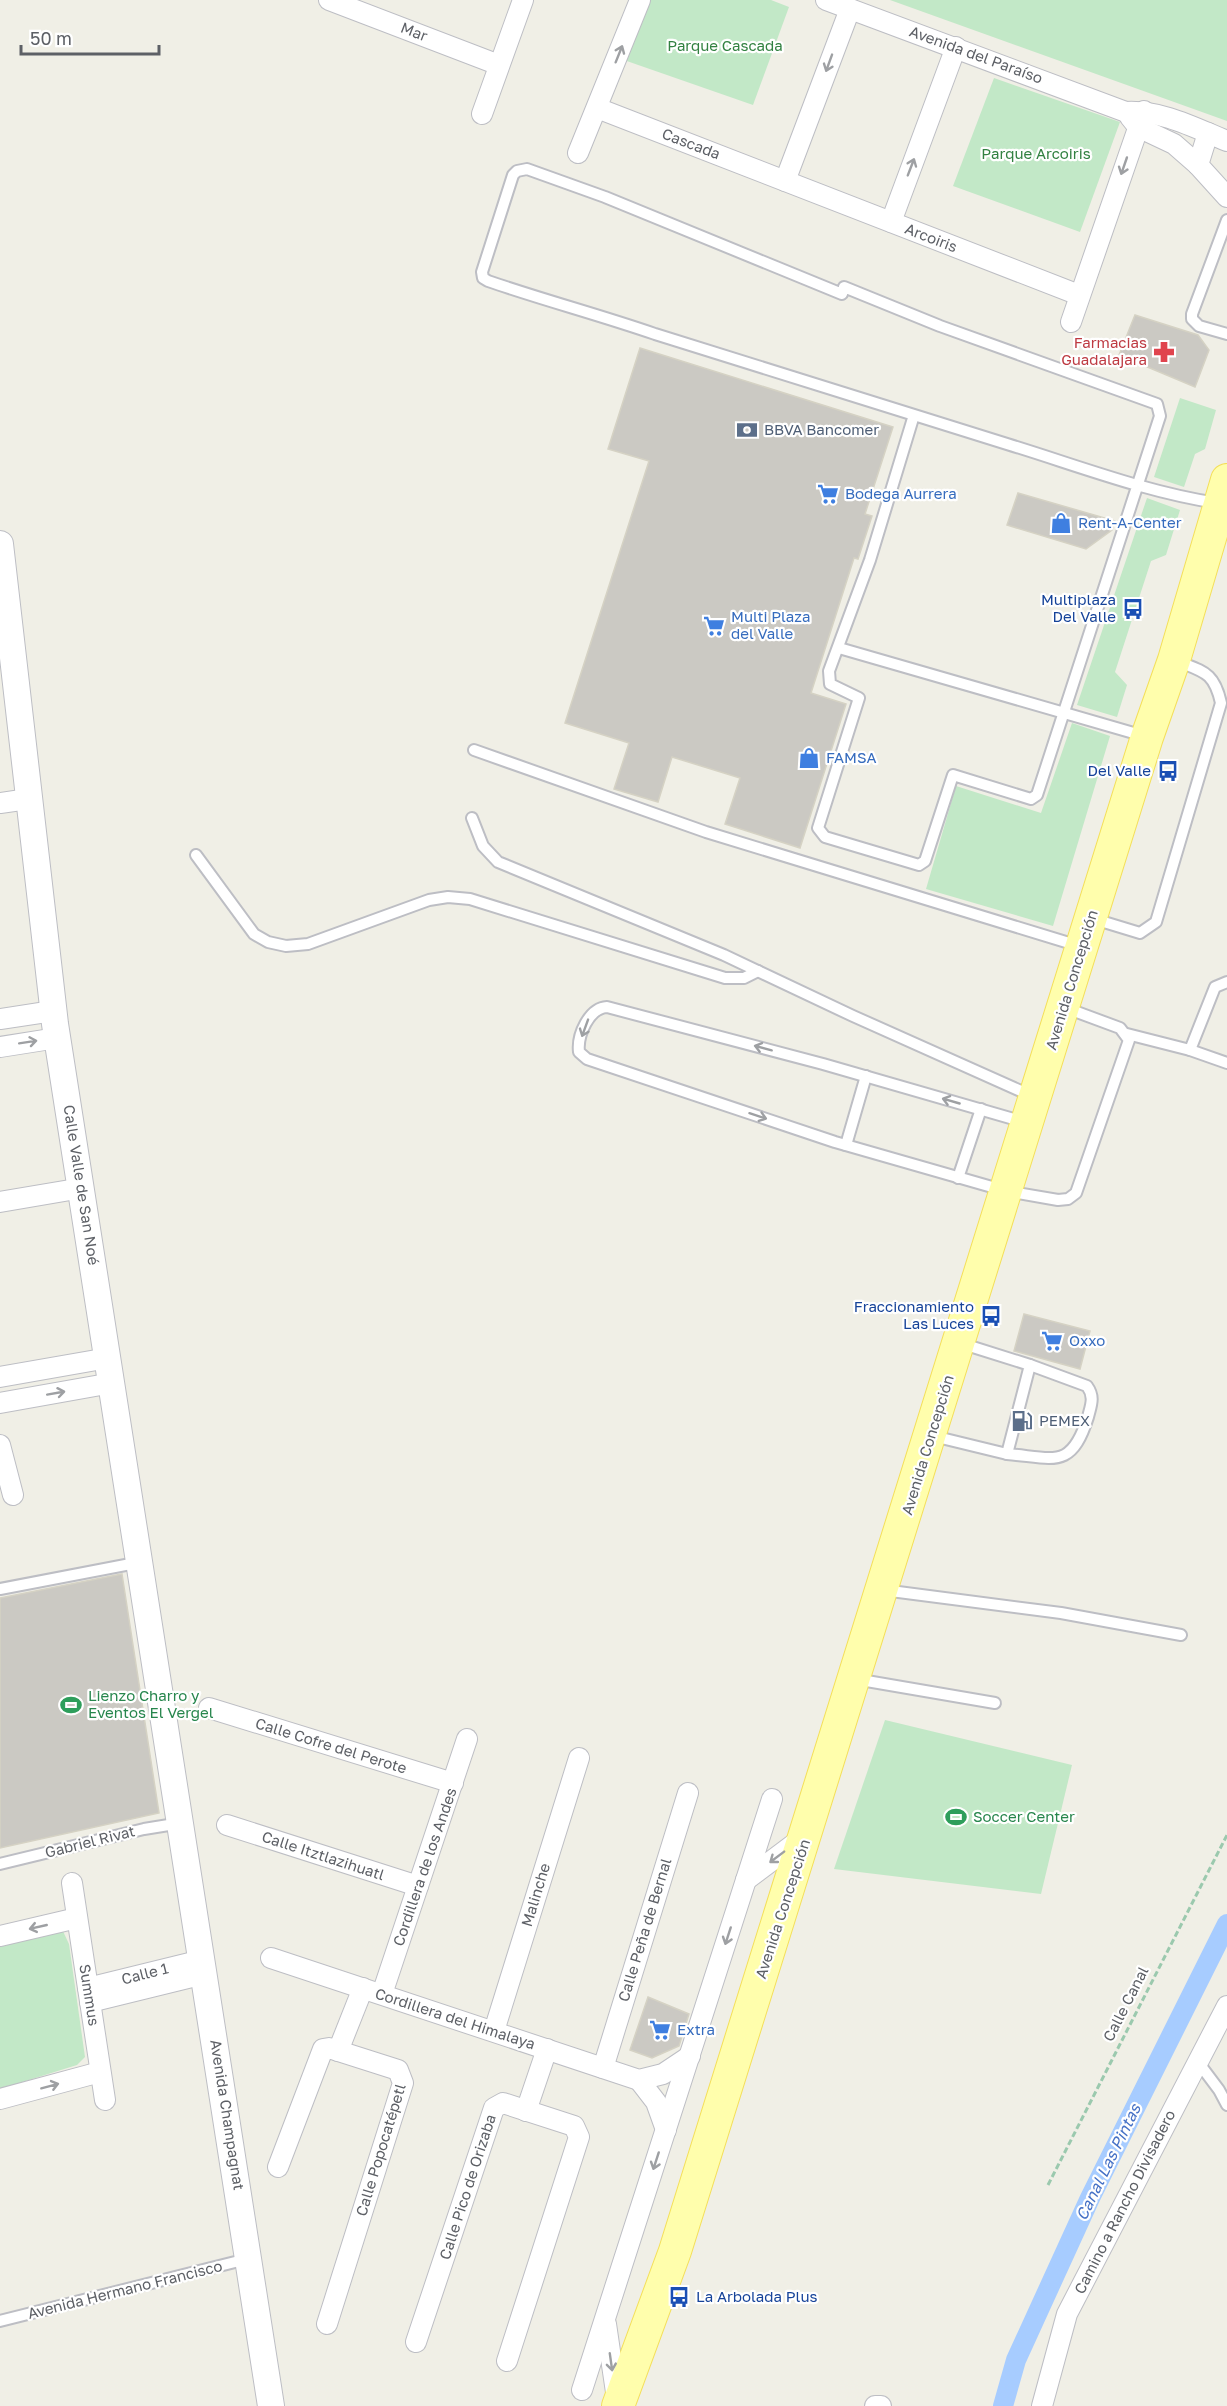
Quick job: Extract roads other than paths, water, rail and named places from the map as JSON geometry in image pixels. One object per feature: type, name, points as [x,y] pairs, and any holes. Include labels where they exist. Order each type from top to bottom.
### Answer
[{"type":"main road","name":"Avenida Concepción","points":[[618,2406],[675,2251],[807,1835],[1147,737],[1174,660],[1225,496]]},
{"type":"street","name":"Mar","points":[[329,0],[499,65]]},
{"type":"street","points":[[482,114],[523,0]]},
{"type":"street","points":[[578,153],[640,0]]},
{"type":"street","name":"Avenida del Paraíso","points":[[826,0],[956,47],[1136,117],[1208,133],[1227,141]]},
{"type":"street","points":[[785,181],[850,9]]},
{"type":"street","name":"Arcoiris","points":[[956,47],[891,222],[1079,295]]},
{"type":"street","name":"Cascada","points":[[597,108],[891,222]]},
{"type":"street","points":[[1071,322],[1136,117]]},
{"type":"street","name":"Avenida del Paraíso","points":[[1136,117],[1174,144],[1198,165],[1227,197]]},
{"type":"street","points":[[1198,165],[1208,133]]},
{"type":"street","name":"Calle Valle de San Noé","points":[[0,544],[8,687],[28,799],[53,1011],[181,1823]]},
{"type":"street","points":[[0,802],[28,799]]},
{"type":"street","points":[[0,1018],[53,1011]]},
{"type":"street","points":[[0,1047],[57,1038]]},
{"type":"street","points":[[0,1202],[82,1188]]},
{"type":"street","points":[[0,1377],[110,1370]]},
{"type":"street","points":[[0,1403],[110,1370]]},
{"type":"street","points":[[0,1448],[13,1495]]},
{"type":"street","name":"Calle Cofre del Perote","points":[[208,1708],[453,1783]]},
{"type":"street","name":"Cordillera de los Andes","points":[[382,1994],[467,1739]]},
{"type":"street","name":"Malinche","points":[[494,2031],[579,1758]]},
{"type":"street","name":"Calle Peña de Bernal","points":[[603,2068],[688,1793]]},
{"type":"street","points":[[582,2390],[772,1799]]},
{"type":"street","name":"Avenida Champagnat","points":[[181,1823],[271,2406]]},
{"type":"street","name":"Calle Itztlazihuatl","points":[[227,1826],[418,1886]]},
{"type":"street","points":[[746,1880],[807,1835]]},
{"type":"street","name":"Summus","points":[[72,1883],[105,2100]]},
{"type":"street","points":[[0,1936],[77,1918]]},
{"type":"street","name":"Cordillera del Himalaya","points":[[271,1958],[639,2080]]},
{"type":"street","name":"Calle 1","points":[[89,1995],[203,1967]]},
{"type":"street","points":[[278,2167],[318,2056],[323,2049],[338,2051],[363,1988]]},
{"type":"street","name":"Camino a Rancho Divisadero","points":[[1042,2406],[1066,2314],[1227,2006]]},
{"type":"street","points":[[526,2111],[547,2049]]},
{"type":"street","name":"Calle Popocatépetl","points":[[327,2324],[403,2083],[398,2070],[338,2051]]},
{"type":"street","points":[[666,2130],[656,2102],[639,2080],[663,2074],[690,2056]]},
{"type":"street","points":[[0,2099],[100,2072]]},
{"type":"street","name":"Calle Pico de Orizaba","points":[[417,2342],[494,2108],[503,2103],[574,2126],[579,2137],[507,2361]]},
{"type":"street","points":[[605,2319],[618,2406]]},
{"type":"street","points":[[875,2406],[881,2406]]},
{"type":"lane","points":[[914,415],[870,560],[829,671],[828,680],[833,687],[859,698],[834,785],[819,823],[819,832],[825,837],[919,865],[925,861],[953,775],[1031,799],[1035,798],[1137,485],[1160,416],[1157,404],[940,327],[844,287],[842,294],[605,197],[527,169],[517,171],[513,175],[482,272],[485,279],[914,415],[1137,485],[1176,497],[1225,496]]},
{"type":"lane","points":[[1227,220],[1192,319],[1199,326],[1227,334]]},
{"type":"lane","points":[[839,648],[1147,737]]},
{"type":"lane","points":[[1091,918],[1140,933],[1156,922],[1221,703],[1218,687],[1209,673],[1174,660]]},
{"type":"lane","points":[[474,750],[706,832],[1082,947]]},
{"type":"lane","points":[[472,818],[483,846],[498,862],[758,971],[1012,1089],[1031,1110]]},
{"type":"lane","points":[[196,855],[254,934],[277,944],[308,944],[429,900],[448,897],[470,899],[725,978],[744,978],[758,971]]},
{"type":"lane","points":[[1190,1050],[1215,987],[1227,982]]},
{"type":"lane","points":[[1031,1110],[981,1109],[607,1007],[595,1010],[590,1015],[579,1044],[579,1052],[587,1059],[846,1145],[1006,1191],[1058,1200],[1068,1199],[1076,1193],[1129,1045],[1127,1034]]},
{"type":"lane","points":[[1064,1007],[1120,1028],[1127,1034],[1190,1050],[1227,1063]]},
{"type":"lane","points":[[846,1145],[866,1076]]},
{"type":"lane","points":[[958,1178],[981,1109]]},
{"type":"lane","points":[[931,1436],[1007,1454],[1058,1458],[1070,1453],[1081,1439],[1093,1401],[1087,1386],[959,1343]]},
{"type":"lane","points":[[1007,1454],[1030,1365]]},
{"type":"lane","points":[[0,1589],[141,1562]]},
{"type":"lane","points":[[883,1590],[1061,1613],[1181,1635]]},
{"type":"lane","points":[[855,1678],[995,1703]]},
{"type":"lane","name":"Gabriel Rivat","points":[[0,1864],[144,1829],[181,1823]]},
{"type":"lane","points":[[1198,2062],[1220,2090],[1227,2105]]},
{"type":"lane","name":"Avenida Hermano Francisco","points":[[0,2321],[249,2258]]},
{"type":"waterway","name":"Canal Las Pintas","points":[[1003,2406],[1016,2360],[1090,2198],[1227,1924]]},
{"type":"place","name":"Farmacias Guadalajara","points":[[1164,352]]},
{"type":"place","name":"BBVA Bancomer","points":[[747,430]]},
{"type":"place","name":"Bodega Aurrera","points":[[828,494]]},
{"type":"place","name":"Rent-A-Center","points":[[1061,523]]},
{"type":"place","name":"Multiplaza Del Valle","points":[[1133,609]]},
{"type":"place","name":"Multi Plaza del Valle","points":[[714,626]]},
{"type":"place","name":"FAMSA","points":[[809,758]]},
{"type":"place","name":"Del Valle","points":[[1168,771]]},
{"type":"place","name":"Fraccionamiento Las Luces","points":[[991,1316]]},
{"type":"place","name":"Oxxo","points":[[1052,1341]]},
{"type":"place","name":"PEMEX","points":[[1022,1421]]},
{"type":"place","name":"Lienzo Charro y Eventos El Vergel","points":[[71,1705]]},
{"type":"place","name":"Soccer Center","points":[[956,1817]]},
{"type":"place","name":"Extra","points":[[660,2030]]},
{"type":"place","name":"La Arbolada Plus","points":[[679,2297]]},
{"type":"park label","name":"Parque Cascada","points":[[725,46]]},
{"type":"park label","name":"Parque Arcoiris","points":[[1036,154]]}]
